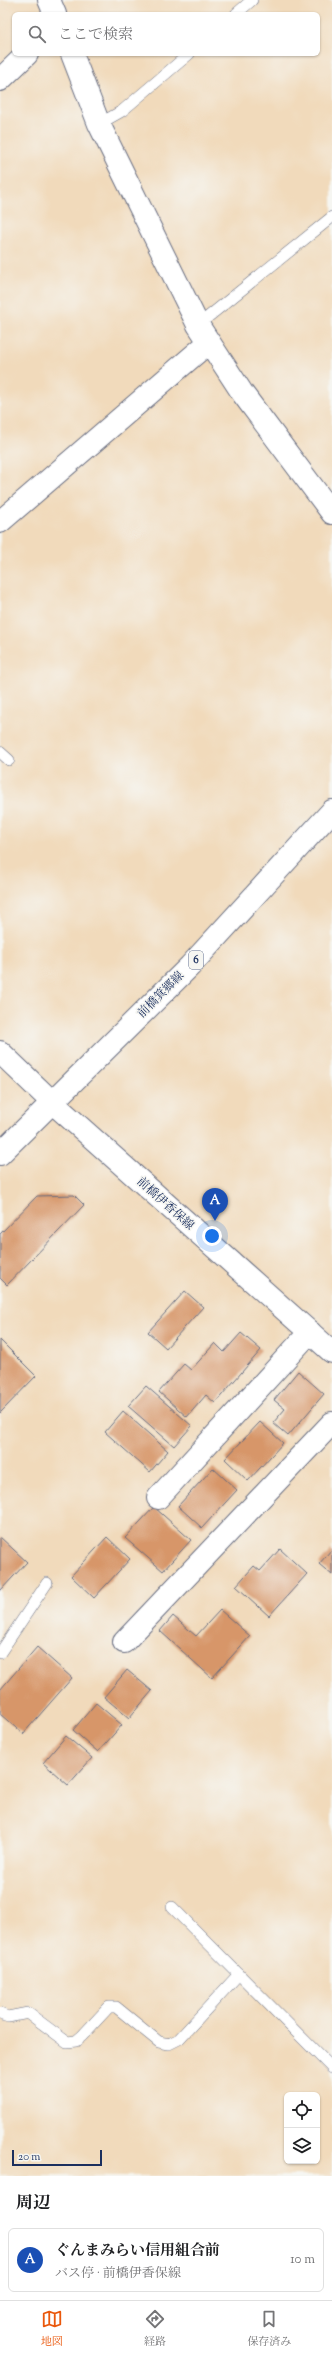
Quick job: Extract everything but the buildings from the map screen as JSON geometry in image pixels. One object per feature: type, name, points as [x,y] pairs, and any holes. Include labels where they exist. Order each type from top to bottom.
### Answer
[{"type":"street","points":[[49,0],[54,12]]},
{"type":"street","points":[[0,80],[25,56]]},
{"type":"street","points":[[73,56],[99,124],[203,334],[252,406],[332,513]]},
{"type":"street","points":[[0,522],[203,334]]},
{"type":"street","name":"前橋箕郷線","points":[[0,1154],[190,966],[332,811]]},
{"type":"street","name":"前橋伊香保線","points":[[0,1052],[53,1103],[332,1352]]},
{"type":"street","points":[[158,1498],[310,1332]]},
{"type":"street","points":[[124,1642],[332,1423]]},
{"type":"lane","points":[[238,12],[252,0]]},
{"type":"lane","points":[[99,124],[122,111],[187,56]]},
{"type":"lane","points":[[203,334],[332,216]]},
{"type":"lane","points":[[0,752],[9,760]]},
{"type":"lane","points":[[0,1653],[47,1583]]},
{"type":"lane","points":[[172,1908],[332,2068]]},
{"type":"lane","points":[[0,2014],[8,2017],[28,2013],[67,2042],[76,2041],[109,2007],[116,2007],[159,2042],[169,2044],[179,2039],[239,1974]]},
{"type":"place","name":"ぐんまみらい信用組合前","points":[[215,1221]]}]
